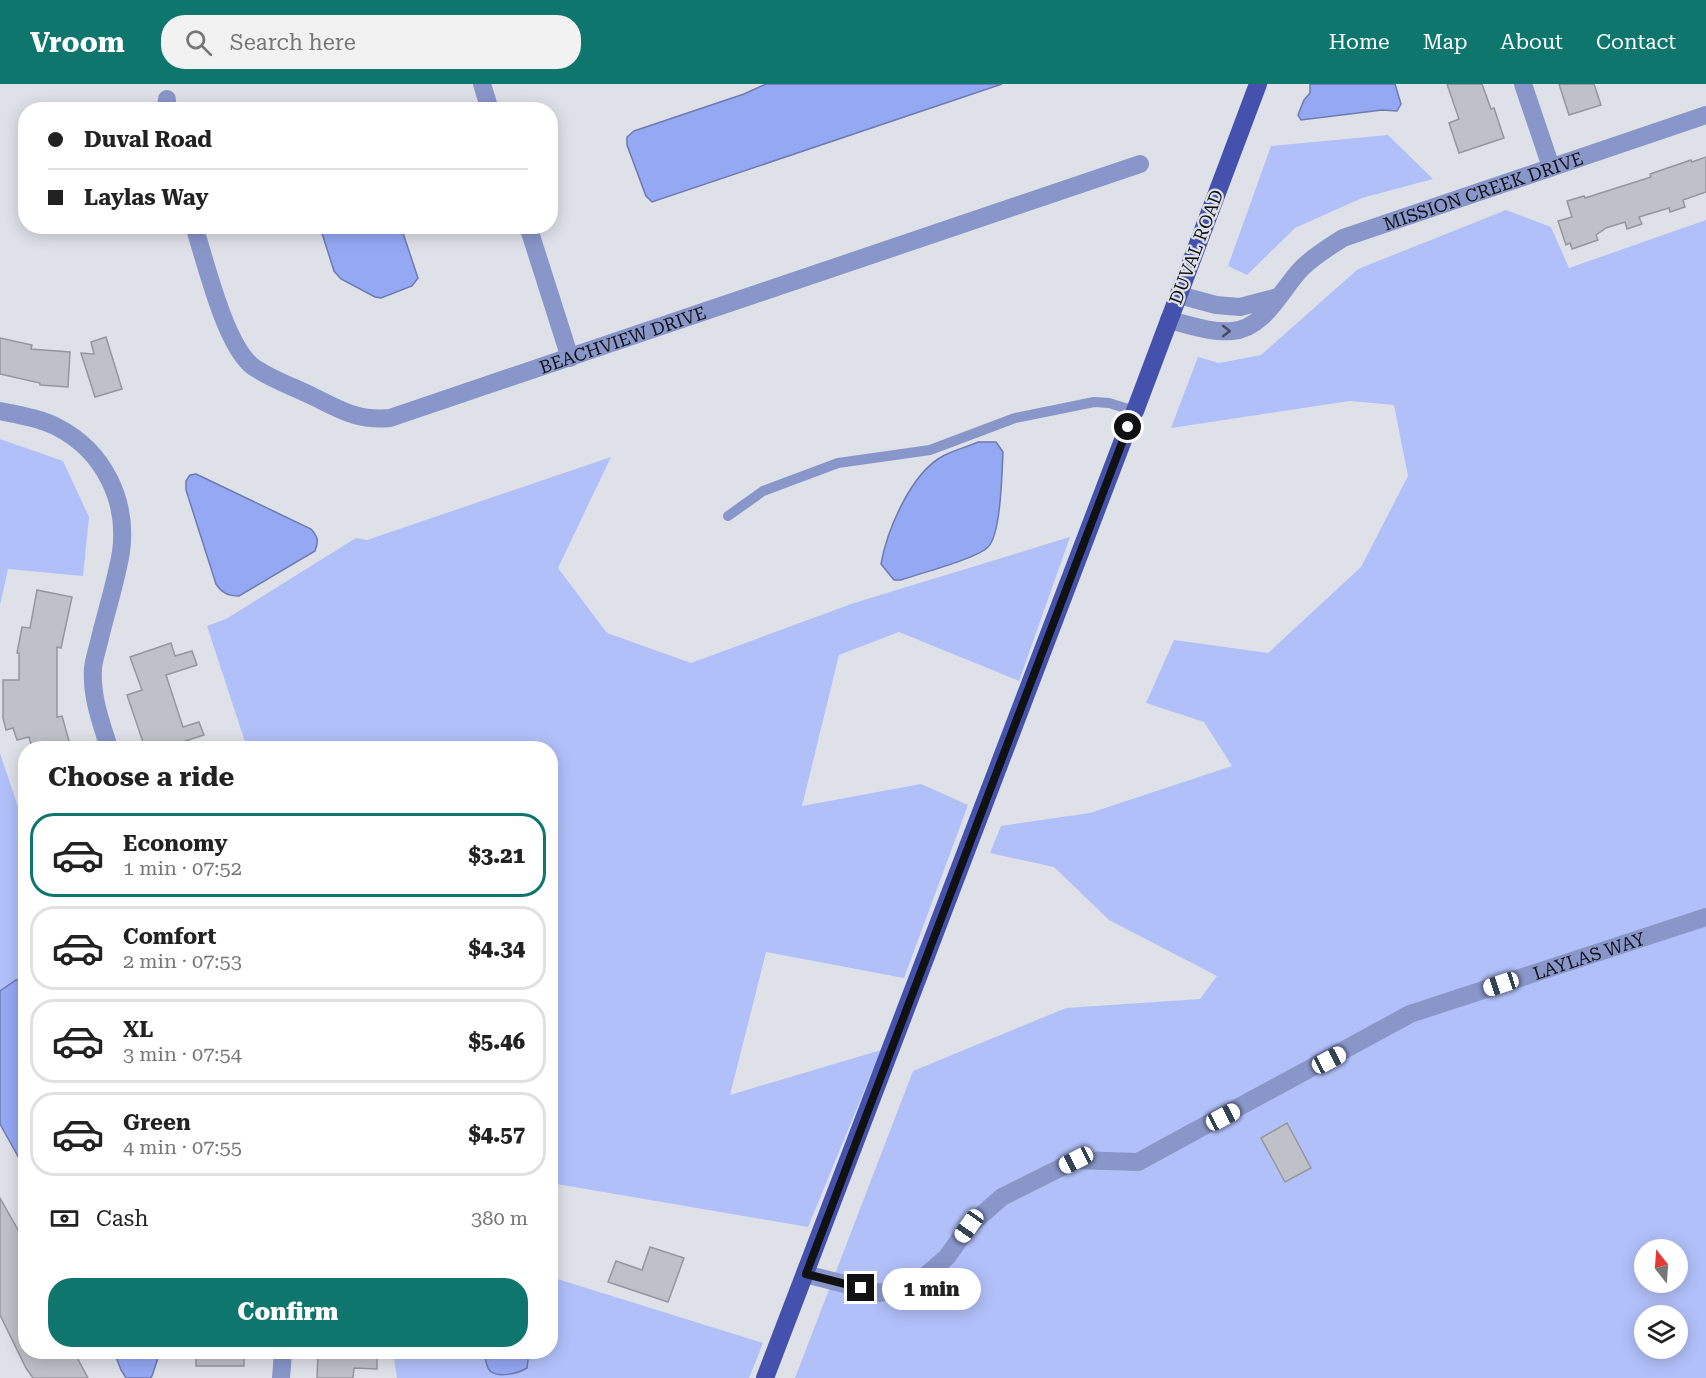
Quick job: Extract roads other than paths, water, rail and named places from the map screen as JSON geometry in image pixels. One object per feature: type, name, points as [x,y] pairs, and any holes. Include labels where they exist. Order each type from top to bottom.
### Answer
[{"type":"main road","name":"DUVAL ROAD","points":[[765,1378],[1258,84]]},
{"type":"street","points":[[482,84],[488,102]]},
{"type":"street","points":[[1523,84],[1551,167]]},
{"type":"street","name":"MISSION CREEK DRIVE","points":[[1169,320],[1212,331],[1235,332],[1256,323],[1303,267],[1323,250],[1343,238],[1706,115]]},
{"type":"street","name":"BEACHVIEW DRIVE","points":[[198,234],[229,331],[240,353],[253,367],[348,414],[369,420],[390,418],[1140,164]]},
{"type":"street","points":[[531,234],[570,358]]},
{"type":"street","points":[[1179,295],[1216,305],[1240,307],[1278,297]]},
{"type":"street","points":[[0,411],[46,423],[79,441],[97,458],[110,478],[119,501],[123,525],[121,553],[93,667],[93,688],[97,712],[107,741]]},
{"type":"street","name":"LAYLAS WAY","points":[[806,1274],[880,1293],[917,1283],[947,1257],[969,1226],[1002,1197],[1076,1160],[1138,1162],[1410,1014],[1706,917]]},
{"type":"street","points":[[281,1378],[282,1359]]},
{"type":"lane","points":[[728,516],[763,491],[838,463],[930,450],[1015,418],[1094,402],[1109,403],[1131,419]]}]
